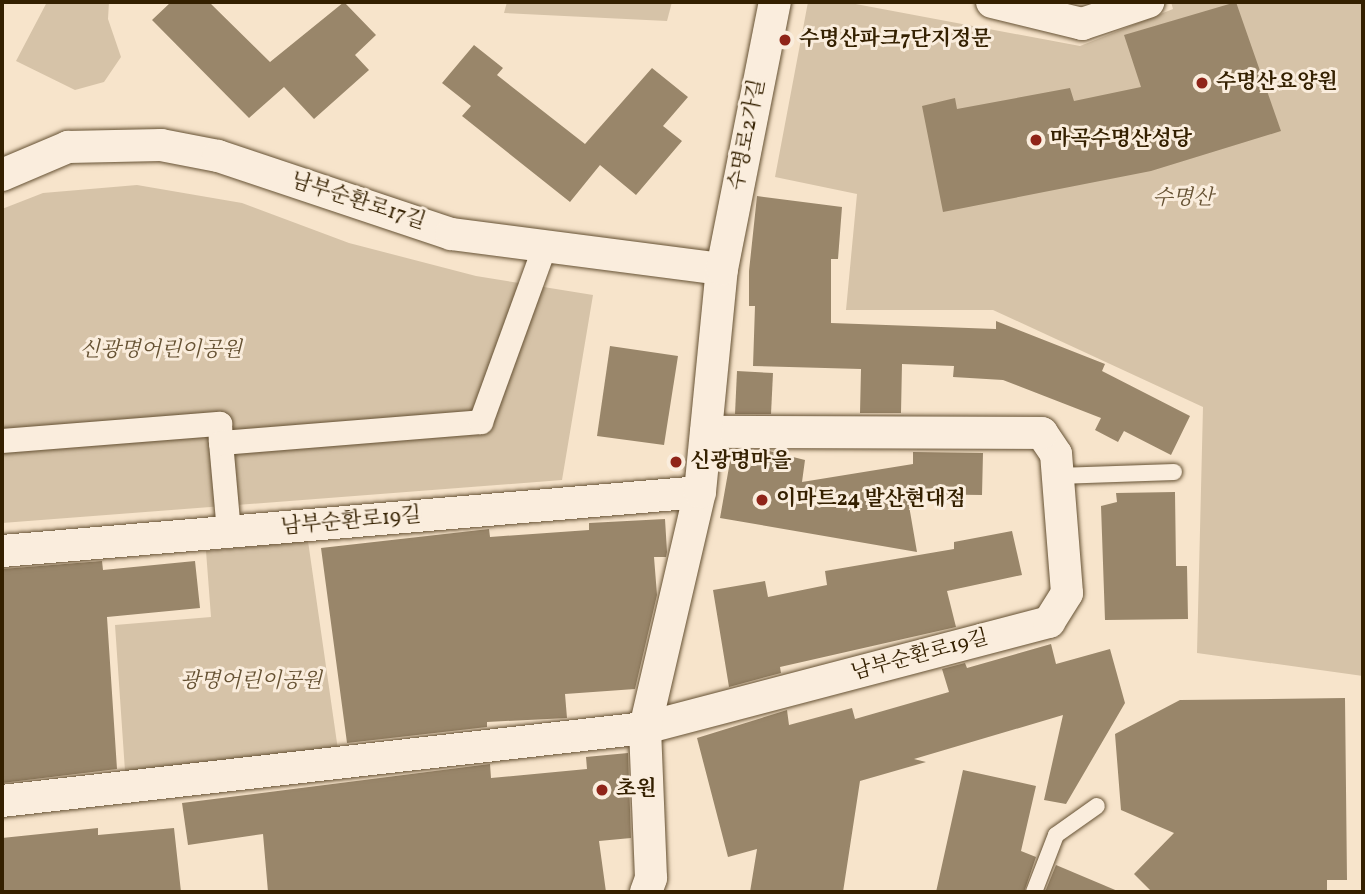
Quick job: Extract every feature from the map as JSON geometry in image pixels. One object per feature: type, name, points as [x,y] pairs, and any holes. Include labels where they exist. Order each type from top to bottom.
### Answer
[{"type":"street","name":"수명로2가길","points":[[722,269],[775,2]]},
{"type":"street","points":[[992,2],[1082,24],[1149,2]]},
{"type":"street","name":"남부순환로17길","points":[[2,175],[68,147],[161,145],[218,156],[451,233],[722,269]]},
{"type":"street","points":[[222,443],[481,422],[545,246]]},
{"type":"street","points":[[646,892],[651,878],[645,728],[700,492],[722,269]]},
{"type":"street","points":[[2,441],[220,424],[229,532]]},
{"type":"street","name":"남부순환로19길","points":[[2,801],[645,728],[1049,622],[1067,593],[1056,454],[1042,433],[706,432]]},
{"type":"street","name":"남부순환로19길","points":[[2,551],[700,492]]},
{"type":"lane","points":[[1058,476],[1174,472]]},
{"type":"lane","points":[[1034,892],[1055,835],[1097,806]]},
{"type":"green space","points":[[47,2],[109,2],[108,19],[121,57],[104,82],[75,90],[16,61]]},
{"type":"green space","points":[[507,2],[672,2],[667,21],[504,13]]},
{"type":"green space","name":"수명산","points":[[808,2],[845,2],[1080,46],[1173,9],[1171,2],[1363,2],[1363,676],[1197,653],[1203,407],[993,310],[846,310],[857,194],[775,177]]},
{"type":"green space","name":"신광명어린이공원","points":[[137,185],[242,203],[349,243],[476,276],[593,295],[562,480],[2,523],[2,209],[43,193]]},
{"type":"green space","name":"광명어린이공원","points":[[308,541],[338,750],[125,771],[115,625],[211,617],[206,551]]},
{"type":"building","points":[[171,2],[209,2],[270,62],[344,2],[376,35],[355,55],[369,70],[314,119],[284,87],[249,118],[152,20]]},
{"type":"building","points":[[1236,2],[1281,131],[1151,171],[943,212],[922,106],[955,98],[957,109],[1070,88],[1074,101],[1141,87],[1124,35]]},
{"type":"building","points":[[474,45],[503,68],[497,75],[585,144],[652,68],[688,97],[663,126],[682,141],[636,195],[600,165],[570,202],[462,116],[471,106],[442,83]]},
{"type":"building","points":[[757,196],[842,207],[838,259],[831,259],[831,323],[996,329],[996,321],[1105,364],[1102,371],[1190,416],[1171,455],[1124,431],[1118,442],[1095,430],[1101,418],[1003,380],[953,377],[954,366],[902,364],[901,413],[860,413],[861,369],[753,366],[755,306],[749,306],[749,271]]},
{"type":"building","points":[[610,346],[678,356],[664,445],[597,436]]},
{"type":"building","points":[[737,371],[773,373],[771,414],[735,414]]},
{"type":"building","points":[[732,450],[769,451],[805,460],[802,482],[913,464],[913,452],[983,453],[982,495],[907,494],[917,552],[720,518]]},
{"type":"building","points":[[1175,492],[1176,566],[1187,566],[1188,619],[1105,620],[1101,506],[1117,502],[1116,493]]},
{"type":"building","points":[[665,519],[667,552],[666,557],[654,557],[657,595],[635,689],[565,694],[567,718],[487,722],[487,727],[347,743],[321,548],[489,529],[490,537],[589,530],[589,523]]},
{"type":"building","points":[[1012,531],[1022,575],[947,591],[956,627],[780,667],[781,673],[729,687],[713,590],[765,581],[768,597],[827,585],[825,571],[954,549],[954,542]]},
{"type":"building","points":[[102,561],[103,570],[195,561],[200,608],[107,617],[117,769],[2,783],[2,569]]},
{"type":"building","points":[[1051,644],[1056,664],[1110,649],[1125,703],[1066,804],[1044,800],[1063,715],[914,759],[926,762],[860,781],[843,892],[750,892],[757,849],[728,857],[697,738],[787,710],[789,725],[852,708],[855,719],[949,692],[942,669],[965,663],[967,668]]},
{"type":"building","points":[[1345,698],[1347,880],[1327,880],[1327,892],[1152,892],[1134,874],[1174,833],[1121,810],[1115,734],[1180,700]]},
{"type":"building","points":[[628,753],[631,838],[599,841],[606,892],[268,892],[263,834],[188,845],[182,803],[490,764],[491,778],[587,769],[586,757]]},
{"type":"building","points":[[963,770],[1036,786],[1021,851],[1036,857],[1024,892],[936,892]]},
{"type":"building","points":[[98,828],[98,835],[174,828],[181,892],[2,892],[2,838]]},
{"type":"building","points":[[1056,865],[1120,892],[1045,892]]},
{"type":"place","name":"수명산파크7단지정문","points":[[785,40]]},
{"type":"place","name":"수명산요양원","points":[[1202,83]]},
{"type":"place","name":"마곡수명산성당","points":[[1036,140]]},
{"type":"place","name":"신광명마을","points":[[676,462]]},
{"type":"place","name":"이마트24 발산현대점","points":[[762,500]]},
{"type":"place","name":"초원","points":[[602,790]]}]
